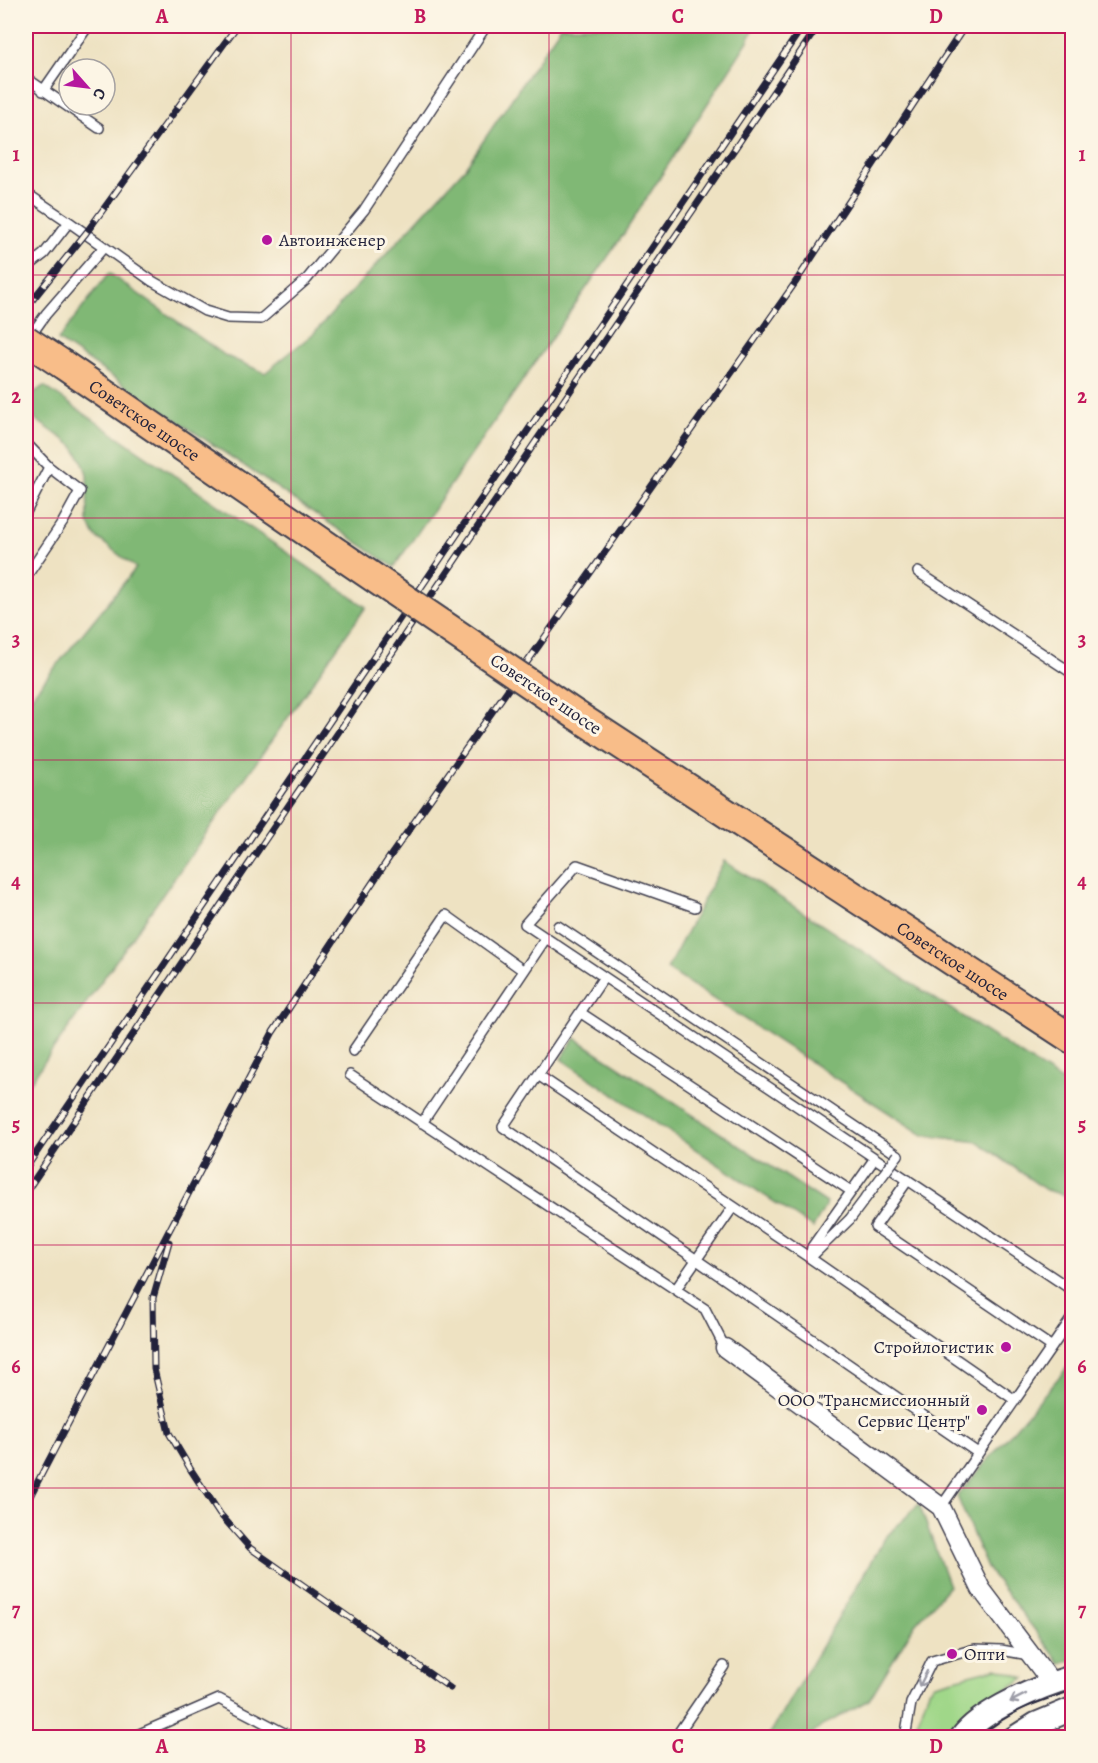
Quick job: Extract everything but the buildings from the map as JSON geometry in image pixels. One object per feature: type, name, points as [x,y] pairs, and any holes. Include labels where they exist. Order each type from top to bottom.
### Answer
[{"type":"main road","name":"Советское шоссе","points":[[26,341],[576,715],[1072,1039]]},
{"type":"street","points":[[725,1348],[940,1507],[981,1589],[1031,1656],[1062,1680],[1068,1711],[1036,1724],[1014,1737]]},
{"type":"street","points":[[961,1737],[990,1713],[1062,1680]]},
{"type":"lane","points":[[43,91],[88,26]]},
{"type":"lane","points":[[26,193],[152,281],[205,311],[228,318],[261,319],[307,279],[364,210],[486,26]]},
{"type":"lane","points":[[26,78],[99,128]]},
{"type":"lane","points":[[26,268],[44,254],[69,222]]},
{"type":"lane","points":[[26,341],[46,314],[104,248]]},
{"type":"lane","points":[[26,443],[50,467],[80,491],[63,522],[26,577]]},
{"type":"lane","points":[[26,512],[50,467]]},
{"type":"lane","points":[[918,572],[1072,673]]},
{"type":"lane","points":[[695,907],[577,865],[525,924],[1072,1290]]},
{"type":"lane","points":[[353,1051],[446,915],[525,971]]},
{"type":"lane","points":[[558,926],[897,1155],[850,1219],[810,1258]]},
{"type":"lane","points":[[422,1122],[546,938]]},
{"type":"lane","points":[[604,977],[503,1127],[978,1452]]},
{"type":"lane","points":[[580,1012],[851,1191]]},
{"type":"lane","points":[[350,1075],[705,1309],[725,1348]]},
{"type":"lane","points":[[538,1075],[810,1258],[1015,1400]]},
{"type":"lane","points":[[810,1258],[812,1247],[875,1158]]},
{"type":"lane","points":[[908,1180],[875,1227],[1052,1347]]},
{"type":"lane","points":[[676,1289],[734,1208]]},
{"type":"lane","points":[[940,1507],[1072,1318]]},
{"type":"lane","points":[[905,1737],[911,1703],[932,1661],[975,1649],[1001,1650],[1031,1656]]},
{"type":"lane","points":[[675,1737],[724,1666]]},
{"type":"lane","points":[[130,1737],[219,1699],[286,1734],[287,1737]]},
{"type":"green space","points":[[561,26],[755,26],[748,41],[623,235],[394,567],[58,340],[109,273],[226,356],[265,373],[314,333],[465,168]]},
{"type":"green space","points":[[44,386],[366,607],[26,1088],[26,703],[136,568],[95,536],[88,522],[87,474],[73,446],[32,417],[28,405],[31,395]]},
{"type":"green space","points":[[724,861],[1072,1088],[1072,1197],[1046,1190],[978,1142],[923,1135],[667,969]]},
{"type":"green space","points":[[575,1038],[827,1203],[813,1228],[561,1059]]},
{"type":"green space","points":[[1072,1362],[1072,1660],[1061,1664],[987,1568],[957,1496]]},
{"type":"green space","points":[[919,1504],[949,1586],[915,1624],[869,1700],[822,1726],[809,1737],[768,1737],[885,1538]]},
{"type":"green space","points":[[997,1668],[1025,1678],[972,1710],[946,1737],[912,1737],[929,1690],[935,1684]]},
{"type":"tram line","points":[[978,1738],[1001,1721],[1023,1709],[1072,1691]]},
{"type":"railway","points":[[26,308],[86,233],[237,26]]},
{"type":"railway","points":[[26,1168],[803,26]]},
{"type":"railway","points":[[26,1192],[818,26]]},
{"type":"railway","points":[[26,1504],[273,1032],[391,855],[795,283],[965,26]]},
{"type":"railway","points":[[169,1242],[153,1298],[154,1369],[169,1433],[191,1470],[220,1514],[250,1548],[450,1688]]},
{"type":"place","name":"Автоинженер","points":[[267,240]]},
{"type":"place","name":"Стройлогистик","points":[[1006,1347]]},
{"type":"place","name":"ООО \"Трансмиссионный Сервис Центр\"","points":[[982,1410]]},
{"type":"place","name":"Опти","points":[[952,1654]]}]
